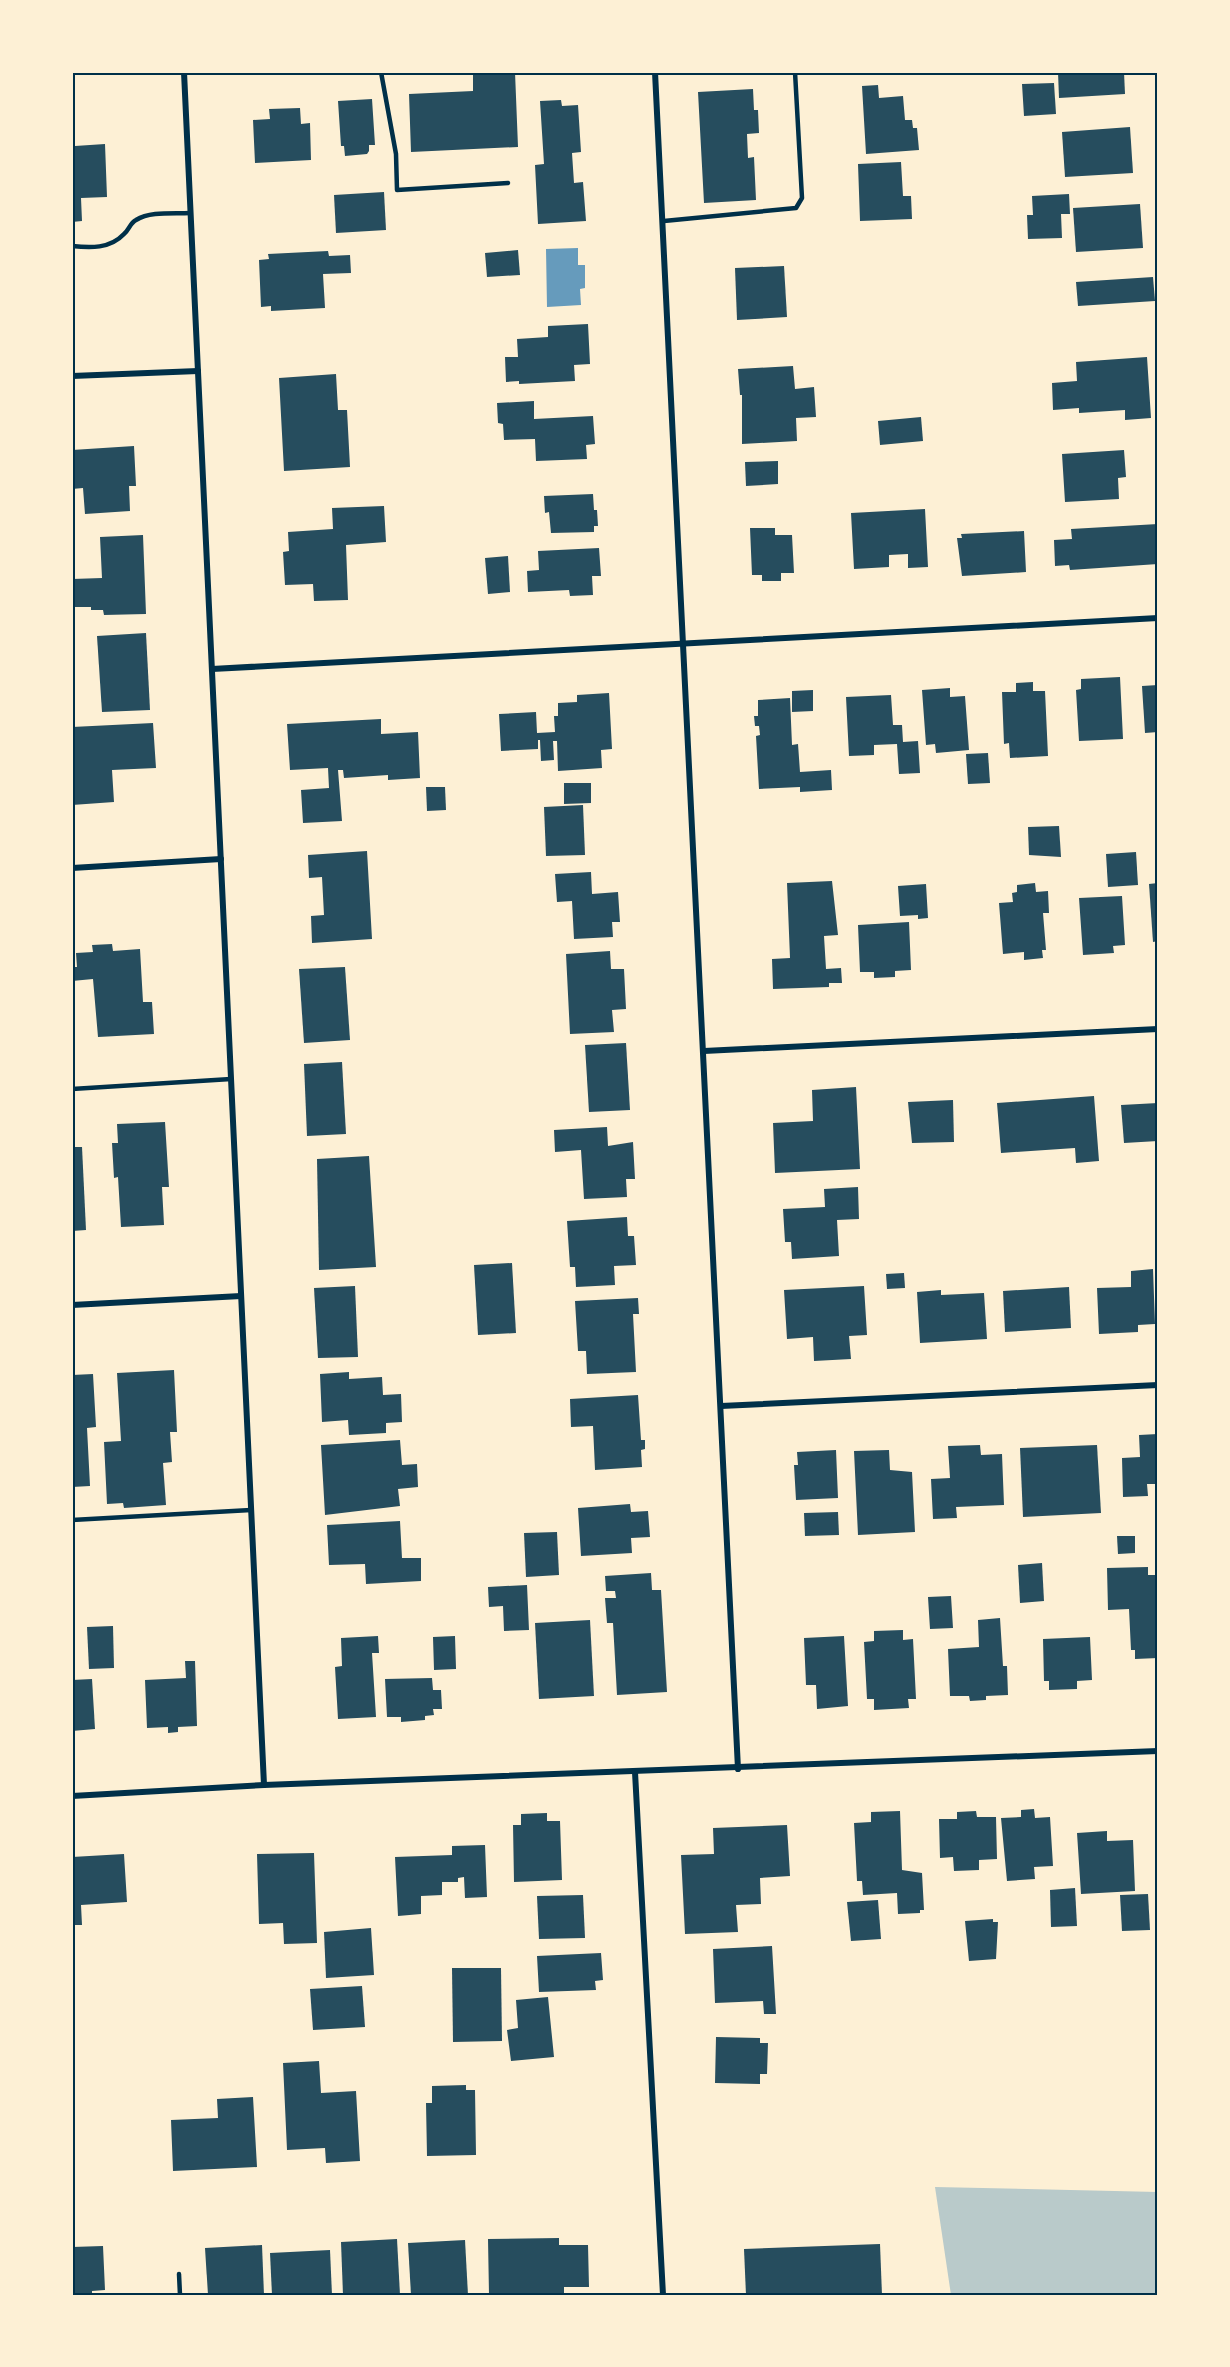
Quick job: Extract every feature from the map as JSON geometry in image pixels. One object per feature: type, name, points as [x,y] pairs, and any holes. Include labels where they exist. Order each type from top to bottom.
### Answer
[{"type":"street","points":[[184,72],[264,1785]]},
{"type":"street","points":[[655,72],[738,1768]]},
{"type":"street","points":[[72,376],[198,371]]},
{"type":"street","points":[[212,669],[1158,618]]},
{"type":"street","points":[[72,868],[220,859]]},
{"type":"street","points":[[704,1051],[1158,1029]]},
{"type":"street","points":[[72,1305],[241,1296]]},
{"type":"street","points":[[721,1406],[1158,1385]]},
{"type":"street","points":[[72,1796],[264,1785],[1158,1752]]},
{"type":"street","points":[[635,1772],[663,2295]]},
{"type":"lane","points":[[381,72],[396,154],[398,190],[508,183]]},
{"type":"lane","points":[[663,220],[796,208],[802,198],[795,72]]},
{"type":"lane","points":[[72,246],[91,248],[111,244],[124,234],[134,221],[149,214],[190,213]]},
{"type":"lane","points":[[72,1089],[231,1079]]},
{"type":"lane","points":[[72,1520],[251,1510]]},
{"type":"lane","points":[[179,2274],[180,2295]]},
{"type":"shaded area","points":[[935,2187],[1158,2192],[1158,2295],[951,2295]]},
{"type":"water","points":[[578,248],[578,265],[585,265],[585,288],[580,289],[581,305],[547,307],[546,249]]},
{"type":"building","points":[[515,72],[518,147],[411,152],[409,94],[473,91],[473,74]]},
{"type":"building","points":[[1058,72],[1124,72],[1125,94],[1059,98]]},
{"type":"building","points":[[1054,83],[1056,114],[1024,116],[1022,84]]},
{"type":"building","points":[[878,85],[879,98],[903,96],[905,120],[912,120],[913,128],[917,128],[919,150],[866,154],[862,86]]},
{"type":"building","points":[[753,89],[754,110],[758,110],[759,133],[747,134],[748,158],[754,157],[756,200],[704,203],[698,92]]},
{"type":"building","points":[[372,99],[375,145],[369,145],[367,154],[345,156],[344,146],[341,146],[338,101]]},
{"type":"building","points":[[561,100],[562,106],[578,105],[581,152],[572,153],[574,183],[583,182],[586,221],[538,224],[535,165],[544,164],[540,101]]},
{"type":"building","points":[[300,108],[301,124],[310,123],[311,160],[255,163],[253,120],[270,119],[269,109]]},
{"type":"building","points":[[1130,127],[1133,173],[1065,177],[1062,132]]},
{"type":"building","points":[[105,144],[107,197],[81,198],[82,221],[72,222],[72,150],[75,150],[75,146]]},
{"type":"building","points":[[901,162],[903,196],[911,196],[912,219],[860,221],[858,164]]},
{"type":"building","points":[[384,192],[386,230],[336,233],[334,195]]},
{"type":"building","points":[[1069,194],[1070,214],[1061,214],[1062,238],[1028,239],[1027,215],[1033,215],[1032,196]]},
{"type":"building","points":[[1140,204],[1143,248],[1076,252],[1073,208]]},
{"type":"building","points":[[518,250],[520,275],[487,277],[485,253]]},
{"type":"building","points":[[328,251],[329,256],[350,255],[351,273],[323,274],[325,308],[271,311],[271,306],[261,307],[259,260],[269,259],[268,254]]},
{"type":"building","points":[[784,266],[787,317],[737,320],[735,268]]},
{"type":"building","points":[[1153,277],[1155,301],[1078,306],[1076,282]]},
{"type":"building","points":[[588,324],[590,364],[574,365],[575,381],[519,384],[519,381],[506,382],[505,357],[518,357],[517,339],[548,337],[548,326]]},
{"type":"building","points":[[1147,357],[1151,418],[1125,420],[1125,410],[1079,413],[1079,408],[1053,410],[1052,383],[1077,381],[1076,362]]},
{"type":"building","points":[[793,366],[795,389],[814,387],[816,417],[796,418],[797,441],[742,444],[742,395],[740,395],[738,369]]},
{"type":"building","points":[[336,374],[338,410],[347,410],[350,467],[284,471],[279,378]]},
{"type":"building","points":[[534,401],[534,419],[593,416],[595,444],[586,445],[587,459],[536,461],[535,439],[504,440],[503,424],[498,423],[497,403]]},
{"type":"building","points":[[921,417],[923,441],[880,445],[878,421]]},
{"type":"building","points":[[134,446],[136,486],[129,486],[130,511],[85,514],[83,488],[72,489],[72,450]]},
{"type":"building","points":[[1124,450],[1126,477],[1118,478],[1119,499],[1065,502],[1062,454]]},
{"type":"building","points":[[778,461],[778,484],[746,486],[745,462]]},
{"type":"building","points":[[593,494],[598,526],[594,526],[594,532],[551,533],[549,512],[545,513],[544,496]]},
{"type":"building","points":[[384,506],[386,542],[346,545],[348,600],[314,601],[313,584],[285,585],[283,552],[289,551],[288,532],[333,529],[332,508]]},
{"type":"building","points":[[925,509],[928,567],[908,568],[908,554],[889,555],[889,567],[854,569],[851,513]]},
{"type":"building","points":[[1158,524],[1158,564],[1070,570],[1069,565],[1055,566],[1054,540],[1072,539],[1071,529]]},
{"type":"building","points":[[750,528],[775,528],[775,535],[792,535],[794,573],[781,573],[781,581],[762,581],[762,575],[752,575]]},
{"type":"building","points":[[1024,531],[1026,572],[962,576],[957,538],[962,538],[961,534]]},
{"type":"building","points":[[143,535],[146,614],[104,615],[103,610],[91,610],[91,607],[72,607],[72,579],[102,578],[100,537]]},
{"type":"building","points":[[599,548],[601,576],[592,576],[593,595],[570,596],[569,590],[528,592],[527,571],[539,570],[538,551]]},
{"type":"building","points":[[508,556],[510,592],[488,594],[485,558]]},
{"type":"building","points":[[146,633],[150,710],[102,712],[97,636]]},
{"type":"building","points":[[1120,677],[1123,739],[1079,741],[1076,690],[1081,689],[1081,679]]},
{"type":"building","points":[[1033,682],[1033,691],[1045,691],[1048,756],[1010,758],[1009,743],[1004,744],[1002,692],[1016,692],[1016,683]]},
{"type":"building","points":[[1158,685],[1158,732],[1145,733],[1142,686]]},
{"type":"building","points":[[950,688],[950,697],[965,696],[969,750],[936,753],[935,744],[926,745],[922,690]]},
{"type":"building","points":[[813,690],[813,711],[792,712],[792,691]]},
{"type":"building","points":[[609,693],[612,749],[601,750],[602,768],[558,771],[557,741],[553,741],[554,760],[541,761],[540,740],[538,740],[538,749],[501,751],[499,714],[536,712],[537,733],[555,732],[554,716],[558,716],[558,703],[577,702],[577,695]]},
{"type":"building","points":[[891,695],[893,725],[902,725],[903,742],[918,741],[920,773],[899,774],[897,744],[874,745],[874,755],[849,756],[846,697]]},
{"type":"building","points":[[790,698],[792,745],[798,744],[800,772],[831,770],[832,790],[800,792],[800,787],[759,789],[756,736],[760,735],[759,726],[755,726],[754,716],[758,716],[758,700]]},
{"type":"building","points":[[381,719],[381,734],[418,732],[420,778],[388,780],[388,775],[344,778],[343,770],[338,770],[342,821],[303,823],[301,790],[329,788],[328,768],[290,770],[287,724]]},
{"type":"building","points":[[153,723],[156,768],[112,770],[114,802],[72,805],[72,727]]},
{"type":"building","points":[[988,753],[990,783],[968,784],[966,754]]},
{"type":"building","points":[[564,783],[591,783],[591,803],[564,804]]},
{"type":"building","points":[[426,787],[445,787],[446,810],[427,811]]},
{"type":"building","points":[[583,805],[585,855],[546,856],[544,807]]},
{"type":"building","points":[[1059,826],[1061,857],[1029,855],[1028,827]]},
{"type":"building","points":[[367,851],[372,939],[312,943],[311,916],[324,915],[322,877],[309,878],[308,855]]},
{"type":"building","points":[[1136,852],[1138,885],[1108,887],[1106,854]]},
{"type":"building","points":[[591,872],[592,894],[618,892],[620,922],[612,922],[613,937],[574,939],[572,901],[557,902],[555,874]]},
{"type":"building","points":[[832,881],[838,935],[824,936],[826,969],[841,968],[842,983],[829,983],[829,987],[773,989],[772,959],[790,958],[787,883]]},
{"type":"building","points":[[1035,883],[1036,892],[1048,891],[1049,913],[1043,913],[1046,950],[1042,950],[1043,958],[1024,960],[1024,952],[1003,954],[999,903],[1013,902],[1012,893],[1017,892],[1017,885]]},
{"type":"building","points":[[1158,883],[1158,941],[1153,942],[1149,884]]},
{"type":"building","points":[[926,884],[928,918],[918,919],[918,915],[900,916],[898,886]]},
{"type":"building","points":[[1122,896],[1125,945],[1113,946],[1114,953],[1083,955],[1079,898]]},
{"type":"building","points":[[909,922],[911,970],[895,971],[895,977],[874,978],[874,972],[860,972],[858,925]]},
{"type":"building","points":[[112,944],[113,951],[140,949],[143,1002],[152,1002],[154,1034],[98,1037],[93,979],[72,981],[72,967],[77,967],[76,953],[93,952],[92,945]]},
{"type":"building","points":[[610,951],[611,969],[624,969],[626,1009],[612,1010],[614,1032],[570,1034],[566,954]]},
{"type":"building","points":[[345,967],[350,1040],[304,1043],[299,969]]},
{"type":"building","points":[[626,1043],[630,1110],[589,1112],[585,1045]]},
{"type":"building","points":[[342,1062],[346,1134],[307,1136],[304,1064]]},
{"type":"building","points":[[856,1087],[860,1169],[775,1173],[773,1123],[813,1121],[812,1090]]},
{"type":"building","points":[[1094,1096],[1099,1161],[1076,1163],[1075,1148],[1001,1153],[997,1103]]},
{"type":"building","points":[[953,1100],[954,1142],[912,1143],[908,1102]]},
{"type":"building","points":[[1158,1103],[1158,1141],[1124,1143],[1121,1105]]},
{"type":"building","points":[[165,1122],[169,1187],[162,1187],[164,1225],[121,1227],[118,1177],[114,1178],[112,1143],[118,1143],[117,1124]]},
{"type":"building","points":[[607,1127],[608,1146],[633,1142],[635,1179],[626,1179],[627,1197],[584,1199],[581,1150],[555,1152],[554,1130]]},
{"type":"building","points":[[72,1147],[82,1147],[86,1230],[72,1231]]},
{"type":"building","points":[[369,1156],[376,1267],[319,1270],[317,1159]]},
{"type":"building","points":[[858,1187],[859,1219],[837,1220],[839,1256],[792,1259],[791,1242],[785,1242],[783,1209],[825,1207],[824,1189]]},
{"type":"building","points":[[627,1217],[628,1236],[634,1236],[636,1265],[614,1266],[615,1285],[576,1287],[575,1267],[570,1267],[567,1221]]},
{"type":"building","points":[[512,1263],[516,1333],[478,1335],[474,1265]]},
{"type":"building","points":[[1153,1269],[1155,1324],[1138,1325],[1138,1332],[1099,1334],[1097,1288],[1131,1287],[1131,1271]]},
{"type":"building","points":[[904,1273],[905,1288],[887,1289],[886,1274]]},
{"type":"building","points":[[355,1286],[358,1357],[318,1358],[314,1288]]},
{"type":"building","points":[[864,1286],[867,1335],[849,1336],[851,1359],[814,1361],[813,1337],[787,1339],[784,1290]]},
{"type":"building","points":[[1069,1287],[1071,1328],[1005,1332],[1003,1291]]},
{"type":"building","points":[[941,1290],[941,1295],[984,1293],[987,1339],[920,1343],[917,1292]]},
{"type":"building","points":[[638,1298],[639,1314],[633,1314],[636,1372],[587,1374],[586,1351],[578,1351],[575,1301]]},
{"type":"building","points":[[174,1370],[177,1432],[170,1432],[172,1462],[163,1463],[166,1505],[124,1508],[123,1503],[107,1504],[104,1442],[121,1441],[117,1373]]},
{"type":"building","points":[[349,1372],[349,1379],[382,1377],[383,1395],[401,1394],[402,1422],[386,1423],[386,1433],[349,1435],[348,1420],[322,1422],[320,1374]]},
{"type":"building","points":[[93,1374],[96,1427],[87,1428],[90,1486],[72,1487],[72,1375]]},
{"type":"building","points":[[638,1395],[641,1440],[645,1440],[645,1449],[641,1450],[642,1467],[595,1470],[593,1426],[571,1427],[570,1399]]},
{"type":"building","points":[[1158,1434],[1158,1484],[1147,1484],[1148,1496],[1123,1497],[1122,1458],[1140,1457],[1139,1435]]},
{"type":"building","points":[[400,1440],[402,1465],[417,1464],[418,1487],[398,1489],[400,1506],[325,1515],[321,1445]]},
{"type":"building","points":[[980,1445],[981,1455],[1002,1454],[1004,1505],[956,1507],[957,1518],[933,1519],[931,1479],[950,1478],[948,1446]]},
{"type":"building","points":[[1097,1445],[1101,1513],[1023,1517],[1020,1448]]},
{"type":"building","points":[[836,1450],[838,1498],[796,1500],[794,1465],[798,1465],[797,1452]]},
{"type":"building","points":[[889,1450],[890,1470],[912,1472],[915,1532],[858,1535],[854,1451]]},
{"type":"building","points":[[630,1504],[631,1512],[648,1511],[650,1537],[631,1538],[632,1553],[581,1556],[578,1508]]},
{"type":"building","points":[[838,1512],[839,1535],[805,1536],[804,1513]]},
{"type":"building","points":[[400,1521],[402,1558],[421,1558],[421,1581],[366,1584],[365,1564],[329,1565],[327,1525]]},
{"type":"building","points":[[557,1532],[559,1575],[526,1577],[524,1533]]},
{"type":"building","points":[[1117,1536],[1135,1536],[1135,1553],[1118,1554]]},
{"type":"building","points":[[1042,1563],[1044,1601],[1020,1603],[1018,1565]]},
{"type":"building","points":[[1148,1567],[1148,1575],[1158,1575],[1158,1658],[1135,1659],[1135,1650],[1131,1650],[1129,1609],[1108,1610],[1107,1568]]},
{"type":"building","points":[[651,1573],[652,1590],[661,1590],[667,1692],[617,1695],[613,1623],[607,1623],[605,1598],[616,1598],[615,1591],[606,1591],[605,1576]]},
{"type":"building","points":[[527,1585],[529,1630],[504,1631],[503,1606],[489,1607],[488,1587]]},
{"type":"building","points":[[951,1596],[953,1628],[930,1629],[928,1597]]},
{"type":"building","points":[[1000,1618],[1003,1666],[1007,1666],[1008,1695],[986,1696],[986,1700],[970,1701],[969,1696],[950,1696],[948,1649],[979,1647],[978,1620]]},
{"type":"building","points":[[590,1620],[594,1696],[539,1699],[535,1623]]},
{"type":"building","points":[[113,1626],[114,1668],[89,1669],[87,1627]]},
{"type":"building","points":[[903,1630],[903,1640],[913,1639],[916,1699],[908,1699],[909,1708],[874,1710],[874,1699],[867,1699],[864,1642],[874,1641],[874,1631]]},
{"type":"building","points":[[378,1636],[379,1653],[372,1653],[376,1717],[338,1719],[335,1667],[342,1666],[341,1638]]},
{"type":"building","points":[[455,1636],[456,1669],[434,1670],[433,1637]]},
{"type":"building","points":[[844,1636],[848,1706],[817,1709],[816,1685],[806,1685],[804,1638]]},
{"type":"building","points":[[1090,1637],[1092,1680],[1077,1681],[1077,1689],[1049,1690],[1049,1681],[1044,1681],[1043,1639]]},
{"type":"building","points":[[185,1661],[195,1661],[197,1726],[178,1727],[178,1732],[168,1733],[168,1727],[147,1728],[145,1680],[186,1678]]},
{"type":"building","points":[[432,1678],[433,1690],[441,1690],[442,1709],[433,1709],[434,1715],[425,1716],[425,1720],[401,1722],[401,1717],[387,1717],[385,1679]]},
{"type":"building","points":[[92,1679],[95,1729],[72,1731],[72,1680]]},
{"type":"building","points":[[1034,1809],[1035,1818],[1050,1817],[1053,1866],[1034,1867],[1035,1879],[1007,1881],[1001,1818],[1021,1817],[1021,1810]]},
{"type":"building","points":[[900,1811],[902,1870],[922,1873],[924,1910],[920,1910],[920,1913],[898,1914],[897,1893],[863,1895],[862,1881],[857,1881],[854,1823],[871,1822],[871,1812]]},
{"type":"building","points":[[976,1811],[977,1817],[996,1817],[997,1859],[979,1860],[979,1870],[954,1871],[953,1857],[940,1858],[939,1819],[957,1819],[957,1812]]},
{"type":"building","points":[[547,1813],[547,1821],[560,1821],[562,1880],[514,1882],[513,1825],[521,1825],[521,1814]]},
{"type":"building","points":[[787,1825],[790,1876],[760,1878],[761,1904],[736,1905],[738,1932],[685,1934],[681,1855],[714,1854],[713,1828]]},
{"type":"building","points":[[1107,1831],[1107,1841],[1133,1840],[1135,1891],[1081,1894],[1077,1833]]},
{"type":"building","points":[[485,1845],[487,1897],[465,1898],[464,1877],[458,1878],[458,1882],[442,1882],[442,1895],[421,1896],[421,1914],[398,1916],[395,1857],[452,1855],[452,1846]]},
{"type":"building","points":[[314,1853],[317,1943],[284,1944],[283,1923],[259,1924],[257,1854]]},
{"type":"building","points":[[124,1854],[127,1902],[81,1905],[82,1925],[72,1925],[72,1857]]},
{"type":"building","points":[[1075,1888],[1077,1926],[1051,1927],[1050,1890]]},
{"type":"building","points":[[1148,1894],[1150,1930],[1122,1931],[1120,1895]]},
{"type":"building","points":[[583,1895],[585,1938],[539,1939],[537,1896]]},
{"type":"building","points":[[878,1900],[881,1939],[851,1941],[847,1902]]},
{"type":"building","points":[[993,1919],[993,1922],[998,1922],[996,1959],[969,1961],[965,1921]]},
{"type":"building","points":[[371,1928],[374,1975],[326,1978],[324,1932]]},
{"type":"building","points":[[772,1946],[776,2014],[764,2014],[763,2001],[715,2003],[713,1949]]},
{"type":"building","points":[[601,1953],[603,1980],[595,1981],[596,1990],[539,1992],[537,1956]]},
{"type":"building","points":[[452,1968],[501,1968],[502,2041],[453,2042]]},
{"type":"building","points":[[362,1986],[365,2027],[313,2030],[310,1989]]},
{"type":"building","points":[[548,1997],[554,2057],[511,2061],[507,2030],[518,2028],[516,2000]]},
{"type":"building","points":[[716,2037],[760,2038],[760,2043],[768,2043],[767,2074],[760,2074],[760,2084],[715,2083]]},
{"type":"building","points":[[319,2061],[321,2093],[356,2091],[360,2161],[326,2163],[325,2148],[287,2150],[283,2063]]},
{"type":"building","points":[[466,2085],[466,2090],[475,2090],[476,2155],[427,2156],[426,2103],[432,2103],[432,2086]]},
{"type":"building","points":[[253,2097],[257,2167],[173,2171],[171,2120],[218,2118],[217,2099]]},
{"type":"building","points":[[559,2238],[559,2245],[588,2245],[589,2287],[564,2287],[564,2295],[489,2295],[488,2239]]},
{"type":"building","points":[[397,2239],[400,2295],[343,2295],[341,2242]]},
{"type":"building","points":[[465,2240],[468,2295],[411,2295],[408,2243]]},
{"type":"building","points":[[880,2244],[882,2295],[746,2295],[744,2249]]},
{"type":"building","points":[[262,2245],[264,2295],[208,2295],[205,2248]]},
{"type":"building","points":[[103,2246],[105,2290],[92,2291],[92,2295],[72,2295],[72,2247]]},
{"type":"building","points":[[330,2250],[332,2295],[272,2295],[270,2253]]}]
